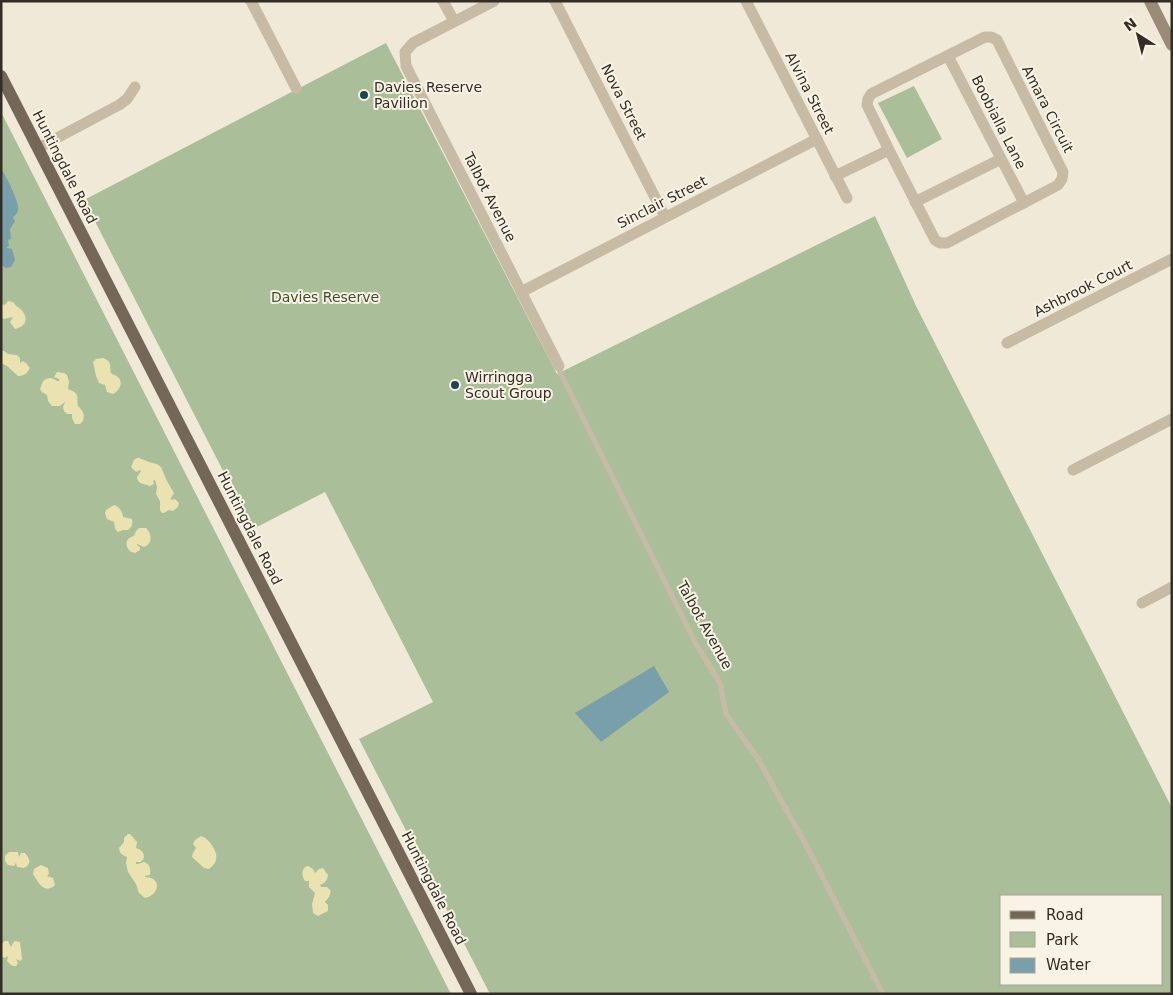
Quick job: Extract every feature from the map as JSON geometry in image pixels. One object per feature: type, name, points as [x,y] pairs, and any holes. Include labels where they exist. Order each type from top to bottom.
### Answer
[{"type":"main road","name":"Huntingdale Road","points":[[1,76],[471,994]]},
{"type":"street","points":[[251,1],[296,88]]},
{"type":"street","points":[[443,1],[454,22],[494,1]]},
{"type":"street","name":"Nova Street","points":[[555,1],[665,217]]},
{"type":"street","name":"Alvina Street","points":[[746,1],[847,198]]},
{"type":"street","points":[[1150,1],[1172,44]]},
{"type":"street","name":"Talbot Avenue","points":[[454,22],[413,43],[405,52],[406,66],[560,369]]},
{"type":"street","name":"Amara Circuit","points":[[985,37],[991,37],[996,40],[1063,172],[1062,179],[1058,185],[1024,203],[946,243],[940,243],[935,240],[889,150],[867,105],[871,94],[985,37]]},
{"type":"street","name":"Boobialla Lane","points":[[948,56],[1024,203]]},
{"type":"street","points":[[38,148],[119,105],[127,99],[135,87]]},
{"type":"street","name":"Sinclair Street","points":[[521,292],[817,139]]},
{"type":"street","points":[[835,176],[889,150]]},
{"type":"street","points":[[915,202],[1001,159]]},
{"type":"street","name":"Ashbrook Court","points":[[1007,343],[1172,259]]},
{"type":"street","points":[[1072,470],[1172,419]]},
{"type":"street","points":[[1142,603],[1172,587]]},
{"type":"lane","name":"Talbot Avenue","points":[[560,369],[696,644],[720,683],[726,714],[758,759],[796,826],[883,994]]},
{"type":"green space","name":"Davies Reserve","points":[[386,43],[557,374],[875,216],[917,308],[1172,808],[1172,994],[490,994],[359,739],[433,702],[325,492],[253,529],[84,200]]},
{"type":"green space","points":[[914,86],[942,139],[907,158],[878,103]]},
{"type":"green space","points":[[1,112],[451,994],[1,994]]},
{"type":"sand","points":[[8,301],[20,308],[26,318],[23,325],[15,329],[10,322],[13,317],[4,319],[1,317],[1,304],[5,305]]},
{"type":"sand","points":[[1,351],[17,355],[20,358],[20,363],[23,361],[30,368],[28,372],[18,376],[1,363]]},
{"type":"sand","points":[[103,358],[109,362],[111,373],[118,377],[121,382],[119,389],[113,394],[107,392],[105,385],[99,383],[96,376],[93,362],[96,359]]},
{"type":"sand","points":[[57,372],[67,375],[68,389],[75,392],[77,396],[78,406],[84,414],[83,421],[80,424],[75,424],[72,414],[67,414],[64,411],[65,402],[60,406],[52,406],[48,401],[47,395],[40,389],[43,381],[47,379],[52,378],[59,381],[59,379],[54,377]]},
{"type":"sand","points":[[137,458],[161,467],[174,493],[170,500],[175,499],[179,503],[178,507],[173,511],[169,510],[162,513],[160,510],[155,480],[153,481],[154,484],[150,486],[138,481],[137,477],[141,471],[137,472],[131,467]]},
{"type":"sand","points":[[114,505],[118,507],[123,517],[132,519],[132,525],[128,530],[118,532],[115,529],[114,522],[107,519],[106,510]]},
{"type":"sand","points":[[139,528],[146,528],[151,539],[147,546],[144,547],[137,544],[140,550],[135,553],[131,552],[127,547],[127,540],[134,536]]},
{"type":"sand","points":[[128,834],[137,842],[136,848],[144,854],[141,862],[136,862],[136,864],[144,862],[149,865],[150,875],[145,877],[154,880],[157,886],[154,893],[145,898],[139,893],[136,884],[128,872],[127,857],[119,850],[124,842],[124,838]]},
{"type":"sand","points":[[201,836],[209,841],[216,854],[215,863],[209,869],[204,868],[192,857],[196,848],[193,844]]},
{"type":"sand","points":[[9,852],[18,852],[19,857],[21,853],[25,853],[29,859],[28,865],[24,868],[17,867],[16,863],[14,866],[8,865],[5,861],[5,856]]},
{"type":"sand","points":[[41,865],[48,868],[49,874],[47,876],[53,878],[55,885],[51,888],[48,889],[42,886],[33,874],[34,869]]},
{"type":"sand","points":[[308,866],[315,873],[323,868],[328,875],[326,881],[320,885],[321,887],[327,887],[331,891],[325,902],[328,905],[328,911],[318,916],[313,913],[312,904],[315,893],[309,887],[309,881],[305,881],[302,872]]},
{"type":"sand","points":[[8,941],[11,947],[15,941],[20,942],[22,959],[20,961],[16,959],[18,963],[16,966],[11,965],[7,961],[8,956],[5,958],[1,956],[1,944]]},
{"type":"water","points":[[1,169],[12,189],[18,207],[18,211],[13,217],[15,221],[10,229],[11,239],[8,240],[9,246],[7,247],[12,249],[15,260],[11,267],[6,268],[1,265]]},
{"type":"water","points":[[654,666],[669,692],[601,742],[575,713]]},
{"type":"place","name":"Davies Reserve Pavilion","points":[[364,95]]},
{"type":"place","name":"Wirringga Scout Group","points":[[455,385]]}]
